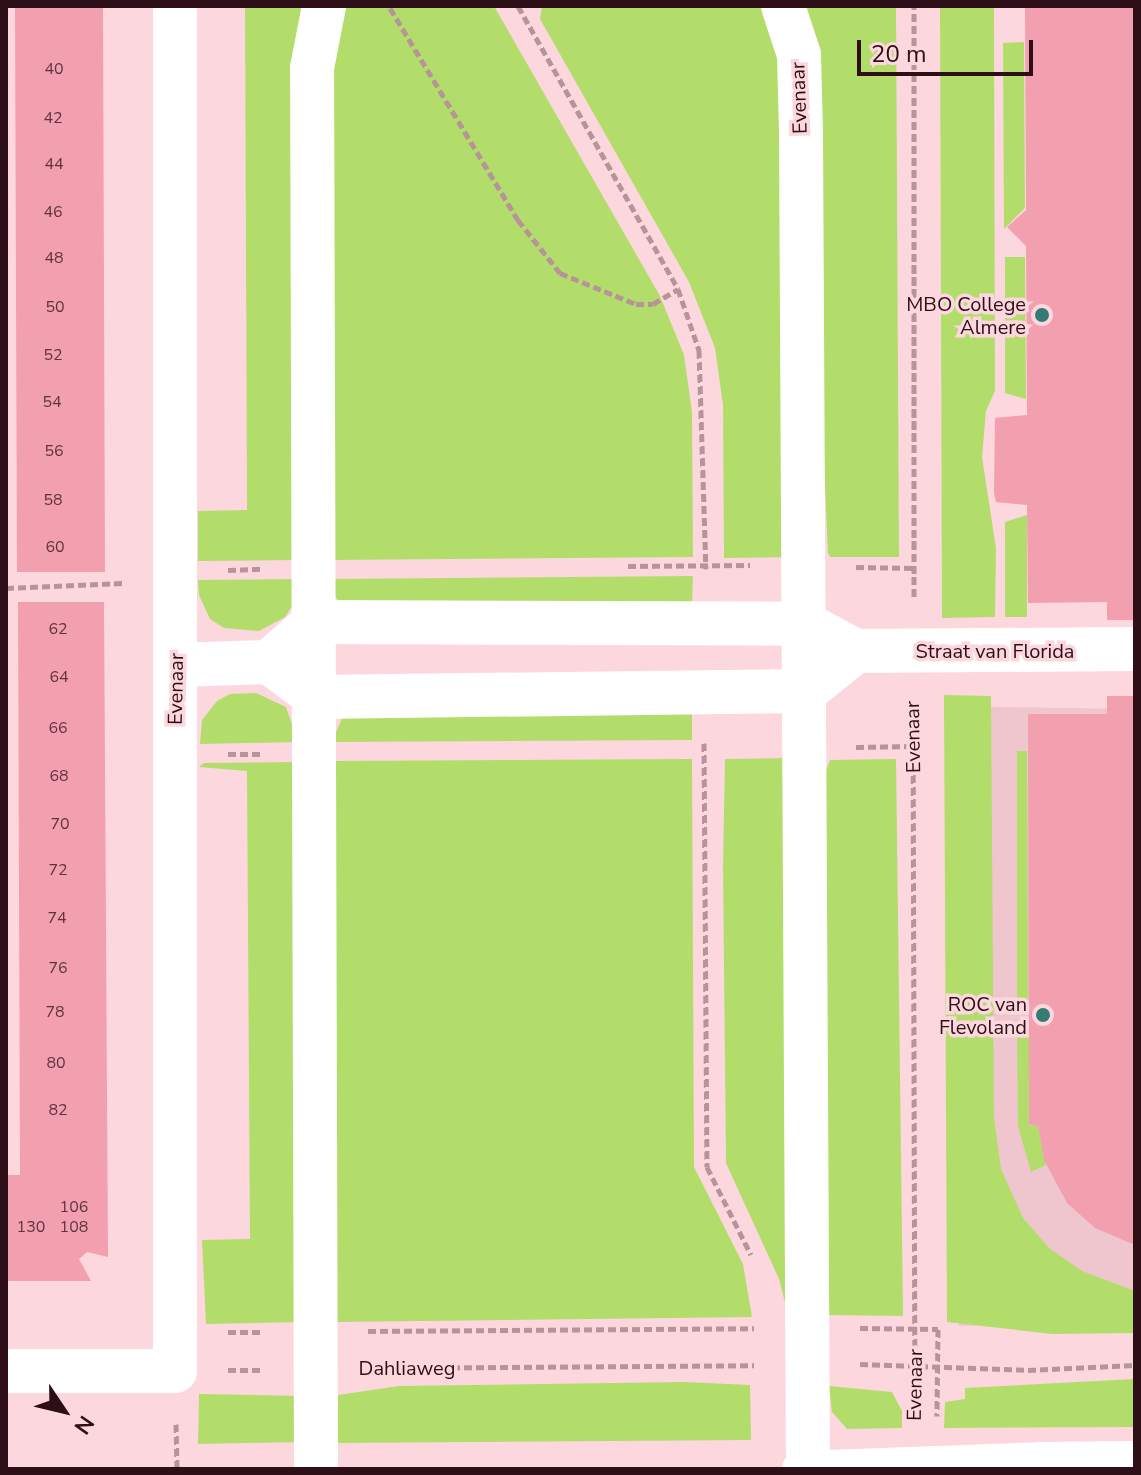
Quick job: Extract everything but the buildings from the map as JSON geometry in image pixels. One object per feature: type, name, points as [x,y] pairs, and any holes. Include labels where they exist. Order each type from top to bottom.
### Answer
[{"type":"street","name":"Evenaar","points":[[175,6],[175,1352]]},
{"type":"street","points":[[316,1469],[312,68],[324,6]]},
{"type":"street","name":"Evenaar","points":[[783,6],[799,55],[806,624],[808,1469]]},
{"type":"street","points":[[269,662],[314,622],[806,624]]},
{"type":"street","name":"Straat van Florida","points":[[806,624],[856,651],[1135,649]]},
{"type":"street","points":[[177,665],[269,662],[316,697],[806,691],[856,651]]},
{"type":"street","points":[[6,1371],[175,1352]]},
{"type":"lane","points":[[800,1469],[925,1463],[1025,1465],[1135,1459]]},
{"type":"path","name":"Evenaar","points":[[914,6],[912,651],[916,1363],[925,1463]]},
{"type":"path","points":[[389,7],[518,220],[560,273],[636,304],[653,304],[678,289]]},
{"type":"path","points":[[807,1347],[916,1328],[938,1329],[938,1365],[925,1463]]},
{"type":"path","points":[[175,1352],[807,1347],[916,1363],[1028,1370],[1135,1365]]},
{"type":"path","name":"Dahliaweg","points":[[175,1352],[807,1347]]},
{"type":"shaded area","name":"ROC van Flevoland","points":[[944,706],[1135,709],[1135,1321],[959,1326]]},
{"type":"green space","points":[[245,6],[307,6],[298,560],[198,561],[198,511],[247,510]]},
{"type":"green space","points":[[343,6],[494,6],[660,296],[684,355],[692,412],[693,557],[331,560],[331,59]]},
{"type":"green space","points":[[542,6],[770,6],[779,28],[788,557],[724,558],[723,405],[715,348],[689,282],[540,19]]},
{"type":"green space","points":[[804,6],[896,6],[899,557],[830,557],[828,553]]},
{"type":"green space","points":[[940,6],[994,6],[995,391],[986,411],[982,457],[996,548],[995,617],[942,618]]},
{"type":"green space","points":[[1024,42],[1025,208],[1004,229],[1003,43]]},
{"type":"green space","points":[[1005,257],[1025,257],[1026,399],[1005,393]]},
{"type":"green space","points":[[1027,515],[1027,617],[1005,617],[1005,522]]},
{"type":"green space","points":[[693,576],[692,603],[341,603],[333,595],[331,579]]},
{"type":"green space","points":[[298,579],[293,605],[285,617],[259,631],[224,628],[210,619],[199,595],[198,580]]},
{"type":"green space","points":[[256,693],[286,707],[298,742],[200,744],[202,720],[217,701],[230,694]]},
{"type":"green space","points":[[944,695],[991,696],[994,1118],[1001,1169],[1023,1218],[1049,1248],[1082,1271],[1135,1291],[1135,1333],[1052,1334],[947,1322]]},
{"type":"green space","points":[[692,714],[692,740],[332,742],[342,718]]},
{"type":"green space","points":[[1017,751],[1027,751],[1028,1003],[1017,1003]]},
{"type":"green space","points":[[790,758],[789,1318],[779,1279],[726,1163],[723,866],[725,759]]},
{"type":"green space","points":[[692,759],[694,1167],[743,1264],[752,1317],[334,1322],[332,761]]},
{"type":"green space","points":[[896,759],[903,1316],[828,1315],[826,771],[830,760]]},
{"type":"green space","points":[[299,762],[302,1322],[206,1324],[202,1240],[250,1239],[247,771],[199,767],[204,763]]},
{"type":"green space","points":[[1017,1029],[1029,1030],[1030,1126],[1038,1126],[1046,1165],[1031,1172],[1018,1126]]},
{"type":"green space","points":[[1135,1379],[1135,1427],[944,1428],[945,1402],[965,1399],[965,1388]]},
{"type":"green space","points":[[684,1382],[750,1385],[751,1440],[336,1443],[338,1395],[399,1386]]},
{"type":"green space","points":[[829,1386],[892,1392],[902,1411],[902,1428],[847,1429],[832,1412]]},
{"type":"green space","points":[[199,1394],[301,1396],[301,1442],[198,1444]]},
{"type":"place","name":"MBO College Almere","points":[[1042,315]]},
{"type":"place","name":"ROC van Flevoland","points":[[1043,1015]]}]
